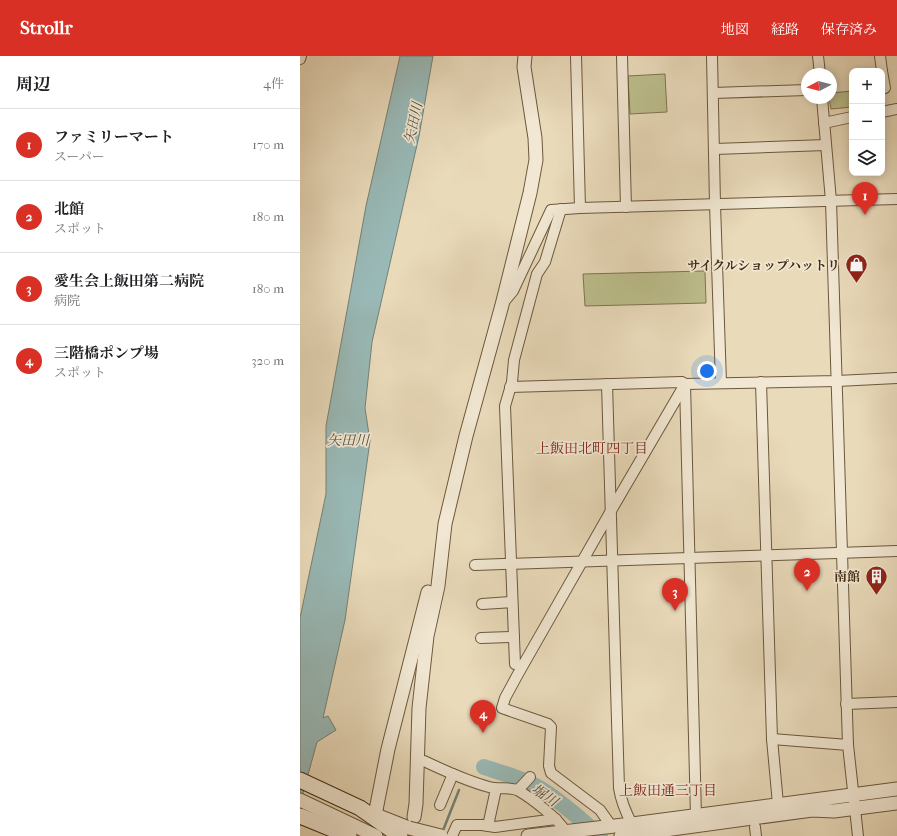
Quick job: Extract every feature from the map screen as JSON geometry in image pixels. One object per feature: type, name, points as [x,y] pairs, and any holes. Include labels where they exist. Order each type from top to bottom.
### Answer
[{"type":"main road","points":[[300,780],[367,812],[408,827]]},
{"type":"main road","points":[[300,816],[349,836]]},
{"type":"street","points":[[367,812],[388,749],[445,524],[464,442],[502,305],[530,193],[536,160],[535,138],[524,67],[525,56]]},
{"type":"street","points":[[576,56],[580,208]]},
{"type":"street","points":[[622,56],[626,207]]},
{"type":"street","points":[[712,56],[721,383]]},
{"type":"street","points":[[818,56],[819,68]]},
{"type":"street","points":[[880,56],[882,68]]},
{"type":"street","points":[[713,93],[801,90]]},
{"type":"street","points":[[822,104],[830,201],[837,381],[846,704],[848,745],[858,836]]},
{"type":"street","points":[[885,111],[897,109]]},
{"type":"street","points":[[824,124],[849,119]]},
{"type":"street","points":[[714,149],[826,146]]},
{"type":"street","points":[[502,305],[513,291],[551,210],[561,208],[897,199]]},
{"type":"street","points":[[515,664],[506,406],[512,382],[514,360],[537,274],[545,262],[561,208]]},
{"type":"street","points":[[510,387],[682,382],[685,384],[837,381],[897,378]]},
{"type":"street","points":[[761,382],[772,739],[778,804]]},
{"type":"street","points":[[607,384],[612,509],[619,788],[620,796],[632,824]]},
{"type":"street","points":[[613,830],[600,810],[551,773],[549,766],[551,727],[548,724],[502,708],[505,698],[685,384]]},
{"type":"street","points":[[685,384],[696,816]]},
{"type":"street","points":[[441,836],[408,827],[416,804],[419,708],[427,636],[438,586],[445,524]]},
{"type":"street","points":[[476,565],[897,552]]},
{"type":"street","points":[[482,604],[512,602]]},
{"type":"street","points":[[481,638],[514,637]]},
{"type":"street","points":[[846,704],[897,702]]},
{"type":"street","points":[[772,739],[848,745]]},
{"type":"street","points":[[424,761],[470,782],[496,789],[520,789],[570,832]]},
{"type":"street","points":[[440,805],[453,774]]},
{"type":"street","points":[[520,789],[530,777]]},
{"type":"street","points":[[488,826],[496,789]]},
{"type":"street","points":[[613,830],[632,824],[897,789]]},
{"type":"street","points":[[300,800],[376,836]]},
{"type":"street","points":[[528,836],[613,830],[812,810],[834,811],[897,803]]},
{"type":"street","points":[[685,836],[756,831],[813,818],[834,811]]},
{"type":"street","points":[[452,836],[457,825],[495,827],[556,819]]},
{"type":"green space","points":[[665,74],[667,112],[630,114],[628,76]]},
{"type":"green space","points":[[849,91],[849,107],[831,109],[830,104],[837,104],[837,92]]},
{"type":"green space","points":[[705,271],[706,303],[585,306],[583,274]]},
{"type":"water","name":"矢田川","points":[[400,56],[433,56],[419,136],[372,342],[365,408],[370,441],[345,620],[323,718],[328,716],[336,730],[317,742],[300,804],[300,618],[326,494],[326,426],[366,206]]},
{"type":"waterway","name":"堀川","points":[[484,767],[519,779],[539,788],[563,804],[600,836]]},
{"type":"waterway","points":[[442,833],[459,790]]},
{"type":"place","name":"ファミリーマート","points":[[865,215]]},
{"type":"place","name":"サイクルショップハットリ","points":[[856,284]]},
{"type":"place","name":"北館","points":[[807,591]]},
{"type":"place","name":"南館","points":[[876,596]]},
{"type":"place","name":"愛生会上飯田第二病院","points":[[675,611]]},
{"type":"place","name":"三階橋ポンプ場","points":[[483,733]]},
{"type":"district","name":"上飯田北町四丁目","points":[[592,448]]},
{"type":"district","name":"上飯田通三丁目","points":[[668,790]]}]
